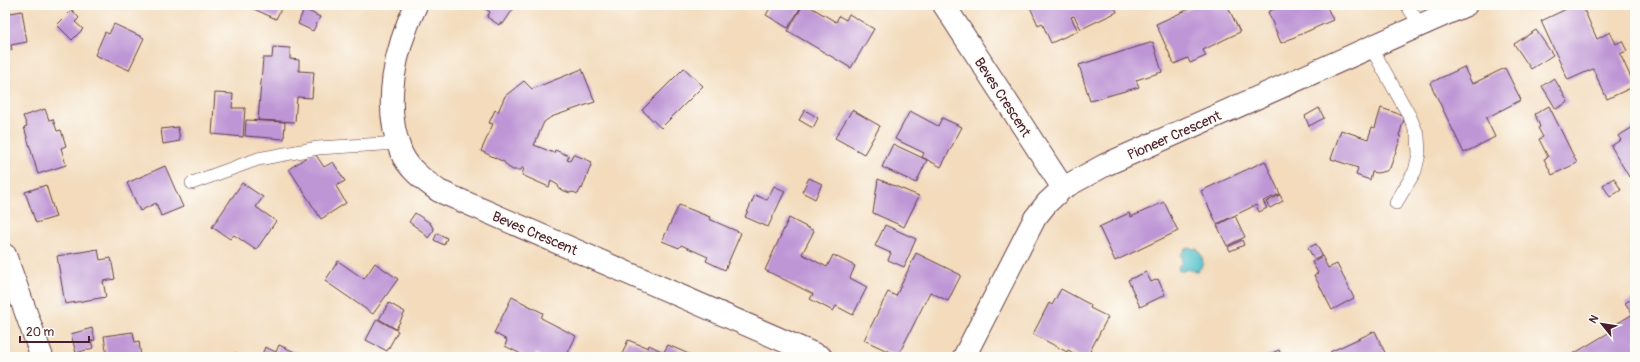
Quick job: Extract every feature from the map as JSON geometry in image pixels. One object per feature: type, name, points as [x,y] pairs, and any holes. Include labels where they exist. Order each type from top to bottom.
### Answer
[{"type":"street","name":"Beves Crescent","points":[[416,5],[408,22],[397,58],[392,90],[394,124],[401,154],[416,174],[439,191],[821,357]]},
{"type":"street","name":"Beves Crescent","points":[[944,5],[1063,188]]},
{"type":"street","name":"Pioneer Crescent","points":[[964,357],[1035,218],[1047,203],[1063,188],[1105,165],[1466,5]]},
{"type":"street","points":[[5,255],[42,357]]},
{"type":"lane","points":[[1407,5],[1420,25]]},
{"type":"lane","points":[[1371,47],[1410,117],[1418,136],[1419,154],[1415,171],[1396,203]]},
{"type":"lane","points":[[192,183],[265,157],[318,148],[399,143]]},
{"type":"water","points":[[1189,248],[1197,249],[1202,256],[1203,264],[1200,269],[1196,271],[1186,269],[1184,271],[1179,271],[1178,267],[1182,262],[1181,254]]},
{"type":"building","points":[[245,5],[283,5],[276,19]]},
{"type":"building","points":[[480,5],[516,5],[503,24],[500,23],[499,25],[487,17],[490,12]]},
{"type":"building","points":[[772,5],[802,5],[788,28],[766,15]]},
{"type":"building","points":[[803,5],[807,5],[836,22],[839,16],[846,20],[849,14],[874,29],[851,68],[788,31]]},
{"type":"building","points":[[1034,5],[1114,5],[1117,12],[1081,29],[1074,16],[1071,17],[1078,31],[1051,43],[1042,23],[1038,25],[1030,7]]},
{"type":"building","points":[[1198,5],[1227,5],[1240,32],[1203,50],[1206,56],[1190,63],[1188,58],[1174,64],[1156,24]]},
{"type":"building","points":[[1283,5],[1326,5],[1333,20],[1281,43],[1268,12]]},
{"type":"building","points":[[1575,5],[1582,5],[1597,39],[1610,32],[1616,44],[1622,41],[1627,51],[1620,54],[1635,86],[1607,99],[1593,69],[1568,80],[1541,21]]},
{"type":"building","points":[[304,9],[320,17],[313,31],[298,24]]},
{"type":"building","points":[[72,10],[79,18],[75,22],[83,29],[72,40],[57,25]]},
{"type":"building","points":[[22,11],[27,42],[11,45],[12,50],[5,51],[5,14]]},
{"type":"building","points":[[114,24],[144,38],[129,70],[95,55],[105,32],[109,34]]},
{"type":"building","points":[[1536,30],[1553,55],[1531,69],[1514,44]]},
{"type":"building","points":[[1153,42],[1162,72],[1136,80],[1139,87],[1090,101],[1079,65]]},
{"type":"building","points":[[273,47],[290,48],[290,59],[299,60],[299,71],[314,72],[312,98],[297,97],[295,122],[258,120],[263,58],[272,58]]},
{"type":"building","points":[[1464,67],[1472,84],[1505,68],[1521,100],[1486,118],[1495,137],[1464,153],[1430,83]]},
{"type":"building","points":[[684,68],[703,86],[661,128],[642,110]]},
{"type":"building","points":[[582,69],[595,102],[551,117],[544,122],[534,145],[554,153],[555,150],[569,156],[567,160],[570,161],[573,154],[592,162],[582,189],[581,188],[578,194],[559,189],[558,185],[551,181],[549,187],[522,175],[523,167],[521,170],[513,170],[504,162],[481,151],[493,124],[489,123],[495,110],[498,112],[505,96],[524,81],[532,89]]},
{"type":"building","points":[[1554,78],[1568,102],[1556,109],[1542,86]]},
{"type":"building","points":[[215,93],[233,94],[232,108],[245,108],[243,137],[212,134]]},
{"type":"building","points":[[1549,106],[1577,163],[1552,175],[1544,159],[1548,157],[1539,139],[1543,137],[1538,128],[1540,127],[1535,114]]},
{"type":"building","points":[[1319,108],[1324,118],[1309,126],[1305,116]]},
{"type":"building","points":[[1381,108],[1405,116],[1399,136],[1401,137],[1390,168],[1386,171],[1377,173],[1372,172],[1370,180],[1356,175],[1358,168],[1331,159],[1341,130],[1368,139],[1372,127],[1375,128]]},
{"type":"building","points":[[45,109],[49,120],[53,119],[57,131],[61,130],[66,146],[61,148],[66,165],[38,174],[24,127],[27,126],[23,116]]},
{"type":"building","points":[[805,110],[818,118],[813,128],[799,120]]},
{"type":"building","points":[[852,110],[880,126],[864,154],[835,138]]},
{"type":"building","points":[[910,111],[938,126],[942,118],[962,127],[941,167],[922,157],[924,153],[895,139]]},
{"type":"building","points":[[246,120],[285,122],[284,139],[245,136]]},
{"type":"building","points":[[1635,126],[1635,174],[1629,177],[1611,146],[1621,140],[1618,136]]},
{"type":"building","points":[[178,127],[180,141],[163,144],[161,129]]},
{"type":"building","points":[[893,144],[927,160],[916,183],[882,167]]},
{"type":"building","points":[[314,152],[324,167],[333,162],[345,181],[336,186],[346,203],[321,219],[289,169]]},
{"type":"building","points":[[1265,161],[1280,194],[1263,201],[1267,208],[1259,212],[1256,205],[1217,224],[1201,191]]},
{"type":"building","points":[[165,166],[183,207],[161,216],[156,203],[140,211],[127,183]]},
{"type":"building","points":[[809,178],[822,184],[815,199],[802,192]]},
{"type":"building","points":[[1614,178],[1621,190],[1610,197],[1603,185]]},
{"type":"building","points":[[878,179],[919,196],[904,227],[873,213]]},
{"type":"building","points":[[242,183],[263,197],[256,207],[276,221],[256,250],[234,235],[230,239],[212,227]]},
{"type":"building","points":[[46,185],[56,217],[36,223],[25,192]]},
{"type":"building","points":[[774,186],[785,191],[768,227],[745,217],[755,195],[767,200]]},
{"type":"building","points":[[1280,195],[1283,201],[1270,208],[1266,202]]},
{"type":"building","points":[[1164,202],[1178,231],[1115,261],[1099,227],[1129,213],[1131,217]]},
{"type":"building","points":[[679,205],[710,217],[709,219],[741,233],[725,270],[706,261],[708,257],[681,245],[679,248],[662,241]]},
{"type":"building","points":[[415,213],[430,223],[434,230],[428,238],[423,232],[409,222]]},
{"type":"building","points":[[1235,216],[1245,237],[1227,246],[1217,225]]},
{"type":"building","points":[[789,218],[814,231],[802,254],[827,267],[833,255],[855,266],[850,278],[867,287],[853,315],[836,306],[833,311],[810,299],[813,294],[765,270]]},
{"type":"building","points":[[885,225],[916,239],[904,267],[888,260],[891,253],[875,246]]},
{"type":"building","points":[[437,233],[447,238],[444,245],[434,240]]},
{"type":"building","points":[[1242,240],[1244,245],[1230,251],[1228,247]]},
{"type":"building","points":[[1316,244],[1322,255],[1314,259],[1308,248]]},
{"type":"building","points":[[98,249],[100,260],[111,258],[115,279],[103,281],[106,297],[65,304],[57,256]]},
{"type":"building","points":[[916,253],[961,275],[948,301],[930,292],[898,356],[864,340],[888,292],[896,296]]},
{"type":"building","points":[[1322,256],[1328,268],[1337,264],[1354,298],[1332,310],[1314,275],[1318,273],[1312,262]]},
{"type":"building","points":[[338,261],[364,279],[375,263],[398,279],[373,314],[325,281]]},
{"type":"building","points":[[1146,272],[1151,282],[1158,279],[1165,295],[1140,307],[1128,280]]},
{"type":"building","points":[[1061,289],[1091,305],[1090,308],[1108,317],[1087,357],[1082,357],[1068,350],[1067,352],[1033,334],[1049,303],[1052,305]]},
{"type":"building","points":[[512,297],[543,313],[541,318],[576,336],[566,357],[543,357],[536,353],[534,357],[527,357],[505,346],[507,340],[494,333]]},
{"type":"building","points":[[1635,297],[1635,357],[1568,357],[1610,332],[1608,329],[1633,314],[1625,303]]},
{"type":"building","points":[[389,303],[405,312],[396,329],[379,319]]},
{"type":"building","points":[[377,319],[398,331],[387,351],[366,340]]},
{"type":"building","points":[[92,328],[95,340],[91,341],[93,348],[76,353],[71,334]]},
{"type":"building","points":[[1375,331],[1387,357],[1332,357],[1330,352]]},
{"type":"building","points":[[133,332],[135,342],[139,341],[141,357],[107,357],[104,336]]},
{"type":"building","points":[[628,340],[648,348],[649,345],[663,352],[662,355],[668,345],[691,355],[690,357],[621,357]]},
{"type":"building","points":[[279,345],[303,354],[302,357],[261,357],[265,347],[276,352]]},
{"type":"building","points":[[1279,350],[1282,357],[1263,357]]},
{"type":"building","points":[[237,353],[238,357],[214,357],[214,356]]}]
